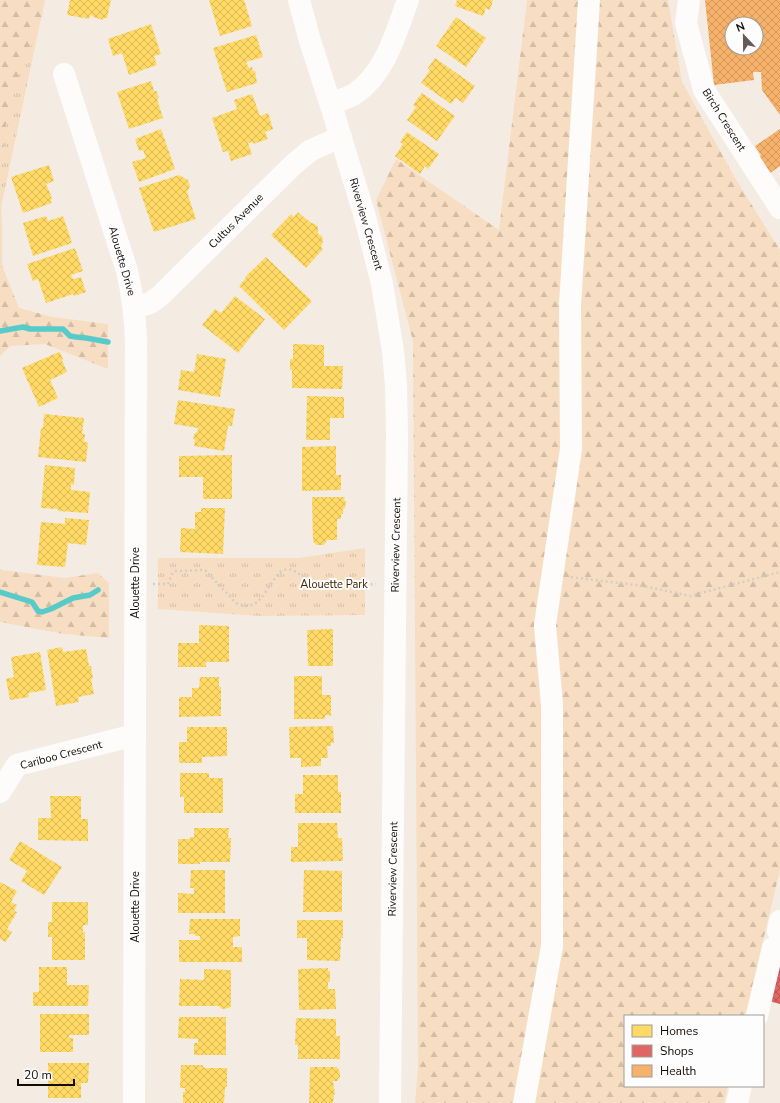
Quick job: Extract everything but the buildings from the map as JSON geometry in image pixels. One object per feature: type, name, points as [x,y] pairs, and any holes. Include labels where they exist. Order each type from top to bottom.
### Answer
[{"type":"street","name":"Riverview Crescent","points":[[299,0],[310,41],[365,217],[382,284],[393,351],[396,385],[397,435],[390,1103]]},
{"type":"street","points":[[330,104],[354,94],[365,86],[380,68],[408,0]]},
{"type":"street","points":[[524,1103],[552,946],[552,705],[545,625],[571,449],[570,305],[589,0]]},
{"type":"street","name":"Birch Crescent","points":[[689,0],[686,23],[704,90],[780,208]]},
{"type":"street","name":"Alouette Drive","points":[[64,74],[127,271],[134,308],[136,340],[134,577],[134,1103]]},
{"type":"street","name":"Cultus Avenue","points":[[134,308],[150,303],[160,296],[294,164],[311,150],[341,137]]},
{"type":"street","name":"Cariboo Crescent","points":[[0,792],[17,765],[135,735]]},
{"type":"street","points":[[757,1015],[777,933]]},
{"type":"street","points":[[737,1103],[741,1087]]},
{"type":"path","points":[[161,584],[168,584],[172,574],[175,571],[206,571],[236,603],[242,606],[247,606],[258,602],[280,572],[289,568],[308,580],[323,584],[379,584]]},
{"type":"path","points":[[552,575],[643,586],[690,596],[780,572]]},
{"type":"green space","points":[[0,0],[45,0],[0,212]]},
{"type":"green space","points":[[0,0],[45,0],[42,16],[30,50],[11,95],[5,132],[0,182]]},
{"type":"green space","points":[[527,0],[668,0],[682,82],[735,178],[780,250],[780,870],[745,1015],[624,1015],[624,1087],[728,1087],[724,1103],[415,1103],[418,1068],[413,341],[376,200],[396,159],[499,230]]},
{"type":"green space","points":[[0,182],[2,265],[19,308],[53,317],[108,324],[108,369],[45,344],[10,346],[0,356]]},
{"type":"green space","name":"Alouette Park","points":[[365,548],[365,615],[261,616],[158,609],[158,558],[299,558]]},
{"type":"green space","points":[[0,568],[2,570],[65,578],[98,573],[109,583],[109,638],[64,634],[0,622]]},
{"type":"waterway","points":[[0,331],[23,327],[30,329],[63,329],[70,336],[108,342]]},
{"type":"waterway","points":[[0,592],[32,602],[38,611],[42,612],[73,598],[90,595],[98,590]]}]
